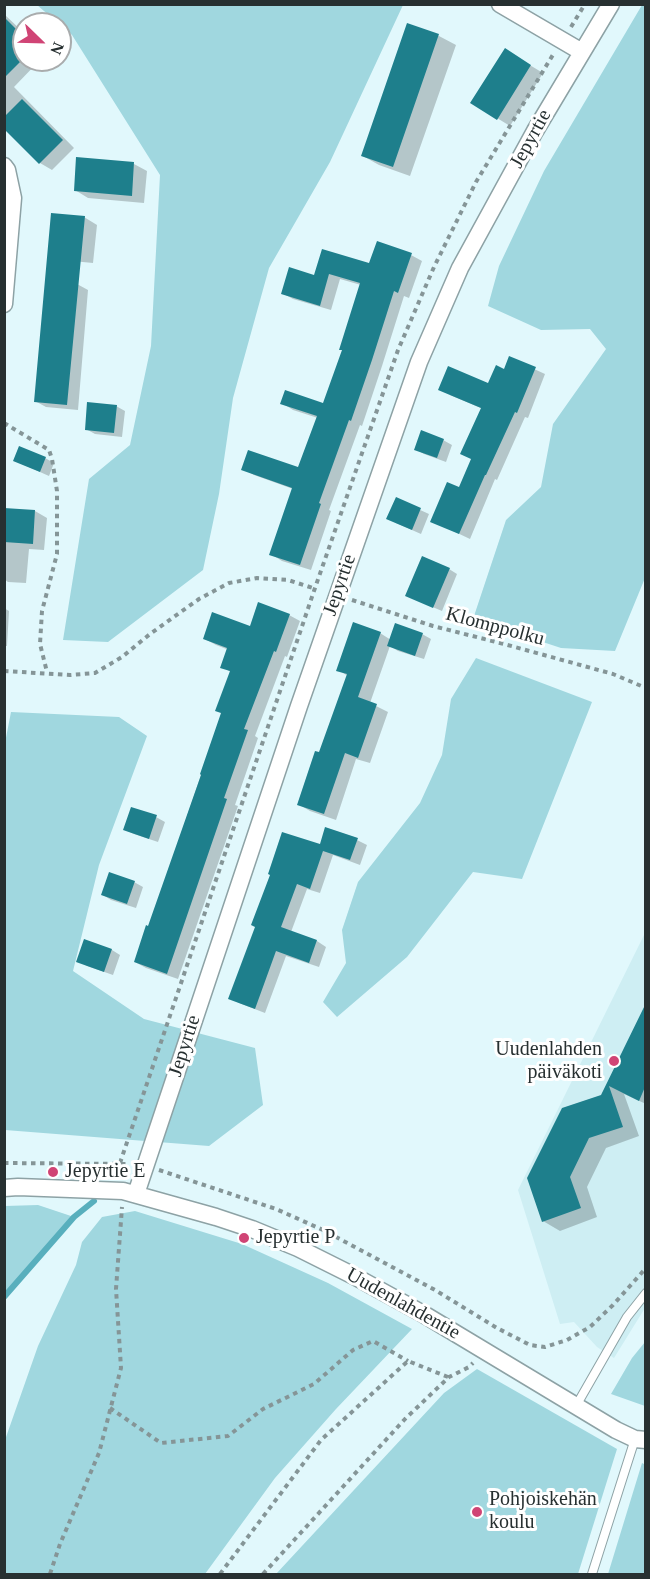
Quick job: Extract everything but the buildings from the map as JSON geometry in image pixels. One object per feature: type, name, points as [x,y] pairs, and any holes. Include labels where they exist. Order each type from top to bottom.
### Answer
[{"type":"street","points":[[500,4],[582,52]]},
{"type":"street","name":"Jepyrtie","points":[[129,1193],[145,1166],[295,717],[419,362],[465,258],[535,131],[611,4]]},
{"type":"street","points":[[4,166],[7,170],[13,198],[4,304]]},
{"type":"street","name":"Uudenlahdentie","points":[[4,1188],[129,1193],[216,1217],[298,1248],[405,1304],[616,1430],[640,1440]]},
{"type":"lane","points":[[576,1406],[622,1326],[645,1293]]},
{"type":"lane","points":[[592,1575],[640,1440]]},
{"type":"path","points":[[4,423],[49,450],[52,459],[57,491],[57,554],[42,611],[40,644],[47,673]]},
{"type":"path","name":"Klomppolku","points":[[4,671],[70,675],[95,673],[122,657],[150,633],[198,599],[229,583],[257,578],[288,580],[433,626],[613,674],[645,688]]},
{"type":"path","points":[[4,1163],[120,1163],[145,1166],[276,1209],[323,1230],[435,1290],[497,1328],[530,1345],[545,1347],[567,1340],[590,1327],[613,1305],[645,1268]]},
{"type":"path","points":[[50,1575],[60,1544],[99,1453],[121,1368],[116,1289],[129,1193]]},
{"type":"path","points":[[263,1575],[405,1419],[448,1377],[470,1367],[484,1351],[497,1328]]},
{"type":"path","points":[[110,1408],[160,1443],[228,1436],[263,1410],[314,1384],[353,1350],[373,1341],[408,1361],[448,1377]]},
{"type":"path","points":[[220,1575],[321,1440],[408,1361]]},
{"type":"shaded area","points":[[37,5],[403,5],[330,162],[269,268],[233,398],[219,494],[203,570],[108,642],[63,640],[89,479],[130,445],[151,346],[160,175],[72,35],[72,12],[45,12]]},
{"type":"shaded area","points":[[642,5],[646,5],[645,578],[615,651],[561,648],[473,619],[506,520],[541,487],[553,424],[606,349],[590,329],[541,330],[488,306],[499,266],[544,171]]},
{"type":"shaded area","points":[[476,658],[592,702],[522,879],[473,872],[407,957],[337,1017],[323,1002],[346,963],[342,930],[358,882],[420,803],[442,755],[451,699]]},
{"type":"shaded area","points":[[11,712],[119,717],[147,736],[99,865],[73,971],[144,1019],[255,1048],[263,1105],[209,1146],[5,1130],[4,748]]},
{"type":"shaded area","name":"Uudenlahden päiväkoti","points":[[645,933],[645,1308],[614,1358],[597,1347],[574,1322],[560,1324],[518,1190]]},
{"type":"shaded area","points":[[38,1205],[74,1217],[5,1297],[5,1206]]},
{"type":"shaded area","points":[[135,1211],[242,1244],[328,1283],[412,1329],[275,1478],[205,1574],[5,1574],[5,1440],[38,1346],[76,1265],[82,1242],[102,1217]]},
{"type":"shaded area","points":[[645,1342],[645,1406],[611,1394],[632,1358]]},
{"type":"shaded area","name":"Pohjoiskehän koulu","points":[[477,1369],[617,1449],[578,1574],[276,1574],[444,1393]]},
{"type":"shaded area","points":[[642,1463],[646,1465],[645,1574],[608,1574]]},
{"type":"waterway","points":[[4,1297],[74,1217],[94,1201]]},
{"type":"place","name":"Uudenlahden päiväkoti","points":[[614,1061]]},
{"type":"place","name":"Jepyrtie E","points":[[53,1172]]},
{"type":"place","name":"Jepyrtie P","points":[[244,1238]]},
{"type":"place","name":"Pohjoiskehän koulu","points":[[477,1512]]}]
